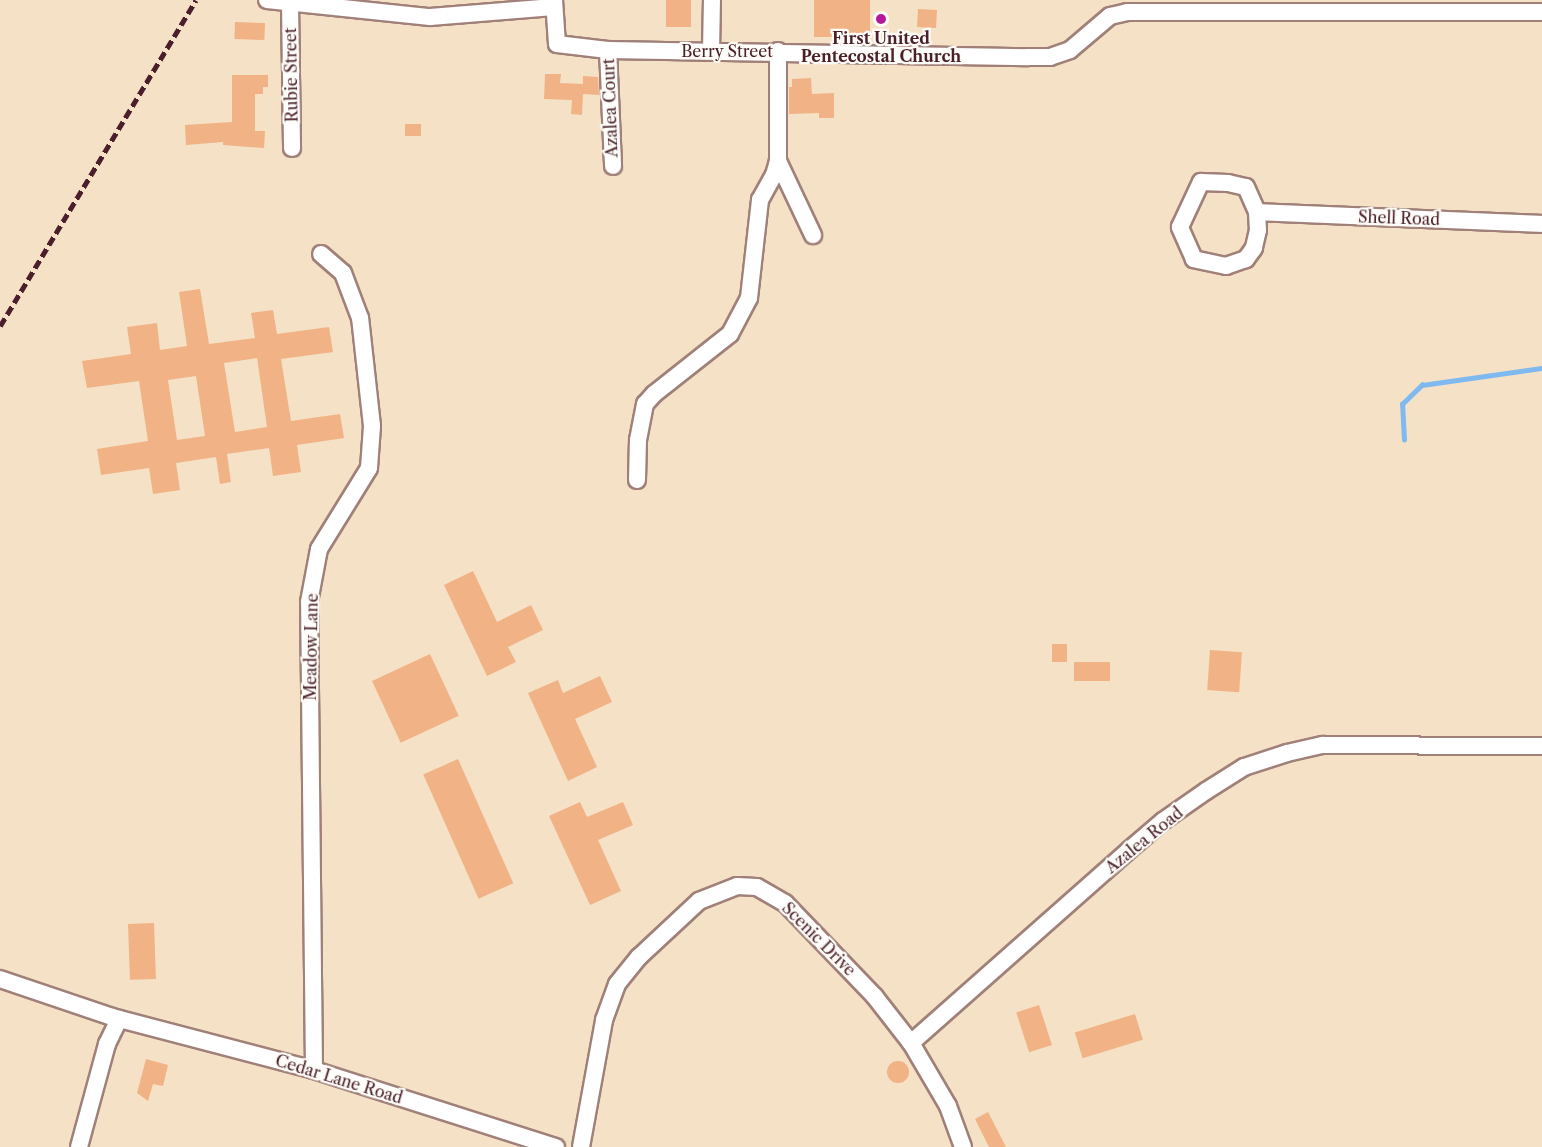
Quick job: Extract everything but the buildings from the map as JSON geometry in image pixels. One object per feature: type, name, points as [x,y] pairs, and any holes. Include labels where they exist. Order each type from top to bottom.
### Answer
[{"type":"street","points":[[267,0],[430,17],[554,4]]},
{"type":"street","points":[[711,51],[712,0]]},
{"type":"street","name":"Rubie Street","points":[[290,2],[292,148]]},
{"type":"street","name":"Berry Street","points":[[554,4],[557,44],[608,50],[1050,57],[1071,50],[1110,16],[1169,6],[1542,12]]},
{"type":"street","name":"Azalea Court","points":[[608,50],[613,166]]},
{"type":"street","points":[[637,480],[638,440],[645,404],[654,394],[730,334],[749,298],[760,200],[774,175],[778,161],[777,51]]},
{"type":"street","points":[[778,161],[813,235]]},
{"type":"street","points":[[1201,182],[1228,183],[1246,187],[1257,212],[1258,230],[1254,248],[1246,259],[1226,266],[1194,259],[1180,226],[1201,182]]},
{"type":"street","name":"Shell Road","points":[[1257,212],[1542,224]]},
{"type":"street","name":"Meadow Lane","points":[[314,1070],[309,602],[319,549],[369,468],[372,426],[360,318],[344,273],[321,254]]},
{"type":"street","name":"Azalea Road","points":[[911,1043],[1163,821],[1244,767],[1287,753],[1323,745],[1542,746]]},
{"type":"street","name":"Scenic Drive","points":[[581,1147],[604,1020],[617,984],[639,957],[699,901],[737,886],[757,887],[785,903],[875,997],[911,1043]]},
{"type":"street","name":"Cedar Lane Road","points":[[0,979],[119,1019],[314,1070],[556,1147]]},
{"type":"street","points":[[79,1147],[107,1044],[119,1019]]},
{"type":"street","points":[[911,1043],[948,1106],[963,1147]]},
{"type":"waterway","points":[[1404,440],[1402,404],[1422,385],[1542,368]]},
{"type":"railway","points":[[0,326],[196,0]]},
{"type":"place","name":"First United Pentecostal Church","points":[[881,19]]}]
